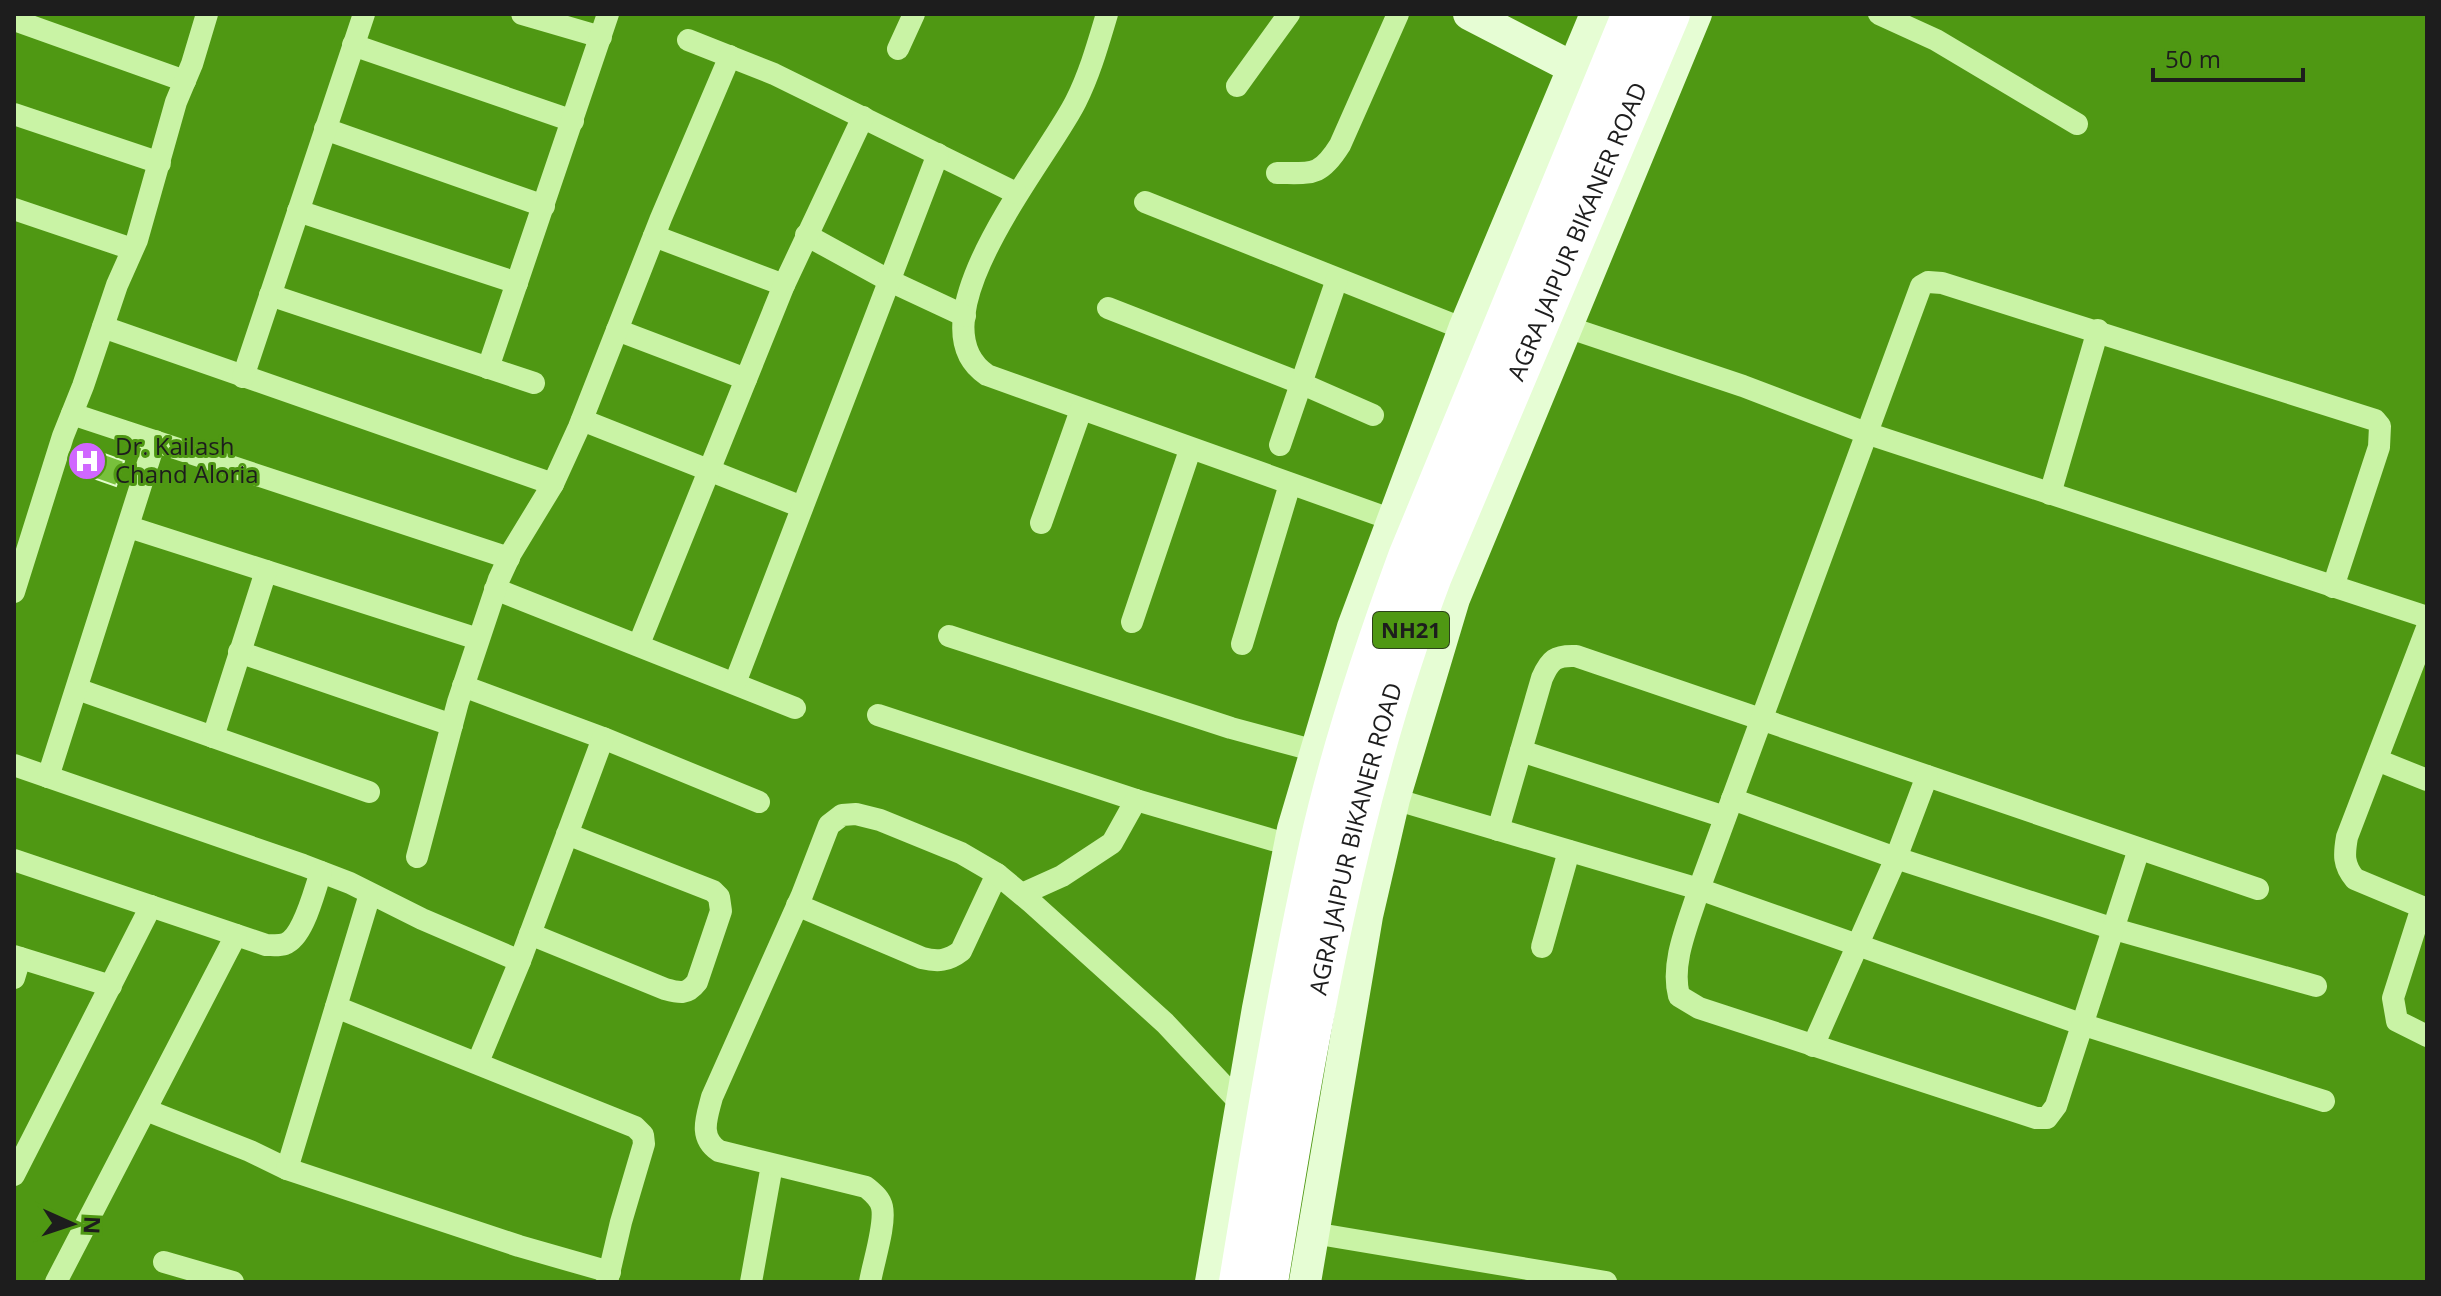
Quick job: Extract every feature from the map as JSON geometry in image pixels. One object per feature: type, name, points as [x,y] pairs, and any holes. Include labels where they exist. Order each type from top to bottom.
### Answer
[{"type":"highway","name":"AGRA JAIPUR BIKANER ROAD","points":[[1239,1282],[1289,993],[1319,844],[1358,703],[1408,557],[1632,14]]},
{"type":"highway","name":"AGRA JAIPUR BIKANER ROAD","points":[[1268,1282],[1309,1035],[1348,854],[1401,658],[1432,576],[1582,256],[1605,83],[1670,14]]},
{"type":"street","points":[[14,592],[72,414],[132,249],[176,102],[207,14]]},
{"type":"street","points":[[243,377],[364,14]]},
{"type":"street","points":[[522,14],[601,37]]},
{"type":"street","points":[[488,368],[608,14]]},
{"type":"street","points":[[898,49],[914,14]]},
{"type":"street","points":[[1107,14],[1092,64],[1076,101],[1060,130],[1016,193],[974,279],[963,339],[968,357],[974,367],[987,375],[1393,520]]},
{"type":"street","points":[[1237,86],[1289,14]]},
{"type":"street","points":[[1277,173],[1313,173],[1330,162],[1398,14]]},
{"type":"street","points":[[1469,14],[1605,83]]},
{"type":"street","points":[[1211,1282],[1290,845],[1353,627],[1464,329],[1605,83],[1596,14]]},
{"type":"street","points":[[1305,1282],[1367,916],[1394,799],[1454,599],[1567,327],[1582,256],[1696,14]]},
{"type":"street","points":[[1889,16],[1936,40],[2077,124]]},
{"type":"street","points":[[22,19],[185,81]]},
{"type":"street","points":[[688,40],[774,74],[1016,193]]},
{"type":"street","points":[[353,45],[573,121]]},
{"type":"street","points":[[417,857],[463,686],[495,589],[509,558],[553,484],[582,420],[654,236],[730,56]]},
{"type":"street","points":[[14,114],[160,163]]},
{"type":"street","points":[[639,644],[784,285],[863,117]]},
{"type":"street","points":[[325,129],[544,206]]},
{"type":"street","points":[[735,683],[938,154]]},
{"type":"street","points":[[1145,202],[1464,329]]},
{"type":"street","points":[[14,209],[132,249]]},
{"type":"street","points":[[298,211],[517,283]]},
{"type":"street","points":[[806,235],[890,281],[965,316]]},
{"type":"street","points":[[654,236],[784,285]]},
{"type":"street","points":[[1280,445],[1337,279]]},
{"type":"street","points":[[2139,849],[2056,1106],[2052,1114],[2042,1119],[1699,1008],[1679,996],[1677,964],[1699,889],[1921,286],[1928,282],[1942,283],[2375,420],[2380,426],[2379,447],[2333,587]]},
{"type":"street","points":[[270,295],[534,383]]},
{"type":"street","points":[[1108,308],[1373,415]]},
{"type":"street","points":[[103,327],[553,484]]},
{"type":"street","points":[[1567,327],[1743,386],[1866,433],[2333,587],[2427,627],[2347,837],[2345,862],[2355,879],[2424,908],[2393,998],[2393,1010],[2397,1021],[2427,1036]]},
{"type":"street","points":[[617,330],[746,379]]},
{"type":"street","points":[[2050,494],[2098,330]]},
{"type":"street","points":[[1041,523],[1081,410]]},
{"type":"street","points":[[72,414],[509,558]]},
{"type":"street","points":[[582,420],[802,507]]},
{"type":"street","points":[[48,777],[155,441]]},
{"type":"street","points":[[1132,622],[1190,450]]},
{"type":"street","points":[[1242,644],[1290,484]]},
{"type":"street","points":[[129,527],[478,639]]},
{"type":"street","points":[[213,737],[266,571]]},
{"type":"street","points":[[495,589],[795,708]]},
{"type":"street","points":[[949,636],[1231,728],[1316,751]]},
{"type":"street","points":[[239,652],[452,725]]},
{"type":"street","points":[[1498,830],[1549,662],[1563,656],[1576,656],[2258,889]]},
{"type":"street","points":[[463,686],[603,738],[759,802]]},
{"type":"street","points":[[77,689],[369,792]]},
{"type":"street","points":[[878,715],[1136,800],[1290,845]]},
{"type":"street","points":[[478,1062],[520,961],[603,738]]},
{"type":"street","points":[[1521,751],[1728,808],[1896,858],[2114,929],[2316,986]]},
{"type":"street","points":[[2377,760],[2427,780]]},
{"type":"street","points":[[14,765],[321,872],[520,961]]},
{"type":"street","points":[[1813,1046],[1896,858],[1927,776]]},
{"type":"street","points":[[1394,799],[1699,889],[2081,1024],[2324,1101]]},
{"type":"street","points":[[1022,894],[1062,876],[1112,843],[1136,800]]},
{"type":"street","points":[[870,1282],[882,1220],[878,1197],[866,1187],[719,1151],[711,1146],[705,1124],[712,1097],[829,825],[842,815],[856,814],[880,820],[961,853],[997,874],[1165,1023],[1241,1104]]},
{"type":"street","points":[[530,934],[682,994],[691,991],[697,982],[721,911],[719,897],[713,891],[567,834]]},
{"type":"street","points":[[1542,947],[1569,851]]},
{"type":"street","points":[[14,860],[266,945],[283,946],[302,927],[321,872]]},
{"type":"street","points":[[797,905],[922,958],[937,961],[951,958],[961,951],[997,874]]},
{"type":"street","points":[[287,1169],[370,894]]},
{"type":"street","points":[[14,1175],[151,906]]},
{"type":"street","points":[[56,1282],[236,935]]},
{"type":"street","points":[[16,964],[111,986]]},
{"type":"street","points":[[146,1110],[287,1169],[608,1277],[644,1144],[643,1135],[635,1127],[336,1007]]},
{"type":"street","points":[[751,1282],[772,1165]]},
{"type":"street","points":[[1313,1233],[1606,1282]]},
{"type":"street","points":[[164,1262],[233,1282]]},
{"type":"building","points":[[85,447],[124,461],[116,486],[76,472]]},
{"type":"place","name":"Dr. Kailash Chand Aloria","points":[[87,461]]}]
